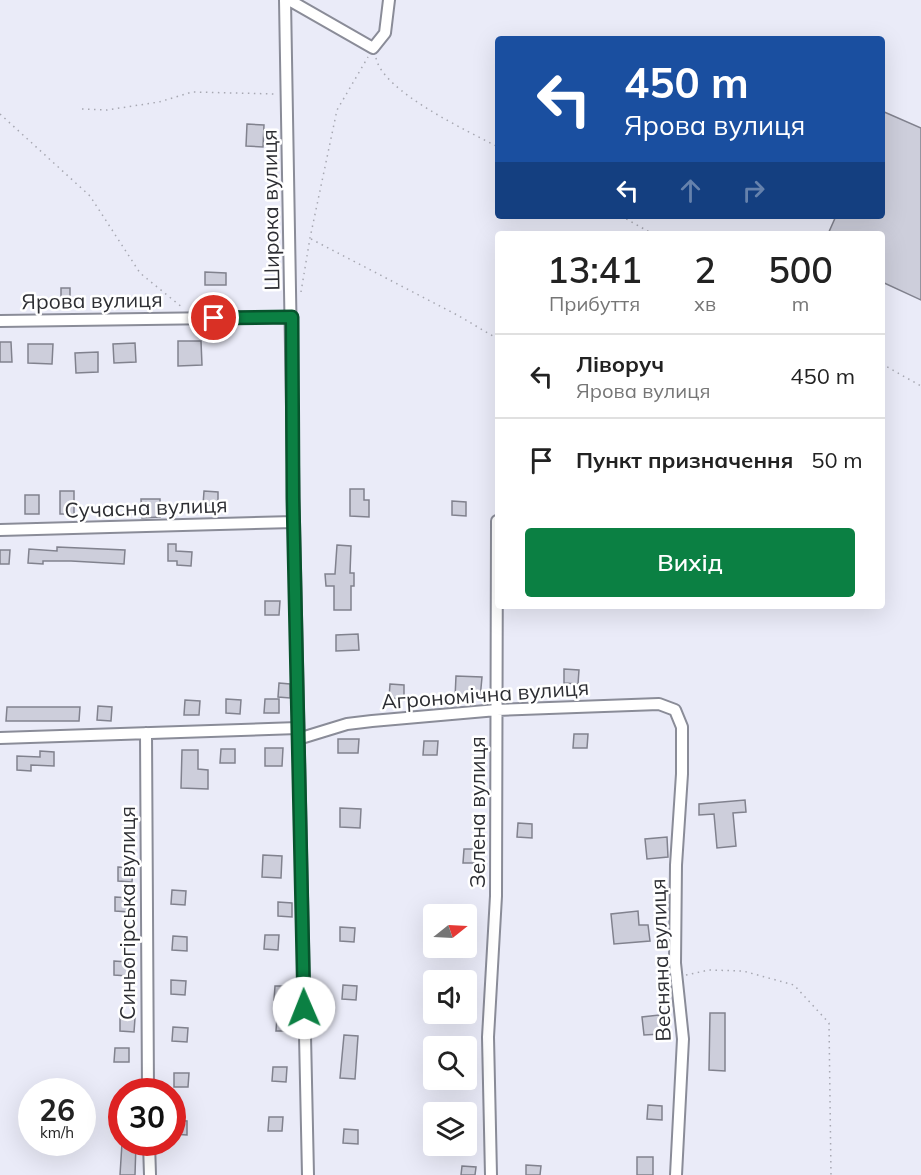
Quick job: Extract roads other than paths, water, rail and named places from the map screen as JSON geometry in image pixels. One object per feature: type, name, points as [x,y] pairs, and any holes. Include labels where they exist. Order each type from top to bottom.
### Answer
[{"type":"street","points":[[287,0],[374,48],[385,33],[389,0]]},
{"type":"street","name":"Широка вулиця","points":[[287,0],[294,522],[308,1175]]},
{"type":"street","name":"Ярова вулиця","points":[[0,321],[292,317]]},
{"type":"street","name":"Сучасна вулиця","points":[[0,530],[294,522]]},
{"type":"street","name":"Зелена вулиця","points":[[491,1175],[488,1036],[496,896],[497,609]]},
{"type":"street","name":"Агрономічна вулиця","points":[[0,738],[146,733],[298,733],[364,722],[497,710],[658,704],[675,710]]},
{"type":"street","name":"Весняна вулиця","points":[[675,710],[682,727],[682,774],[676,865],[677,978],[683,1039],[676,1175]]},
{"type":"street","name":"Синьогірська вулиця","points":[[146,733],[148,1078]]},
{"type":"street","points":[[149,1156],[150,1175]]}]
